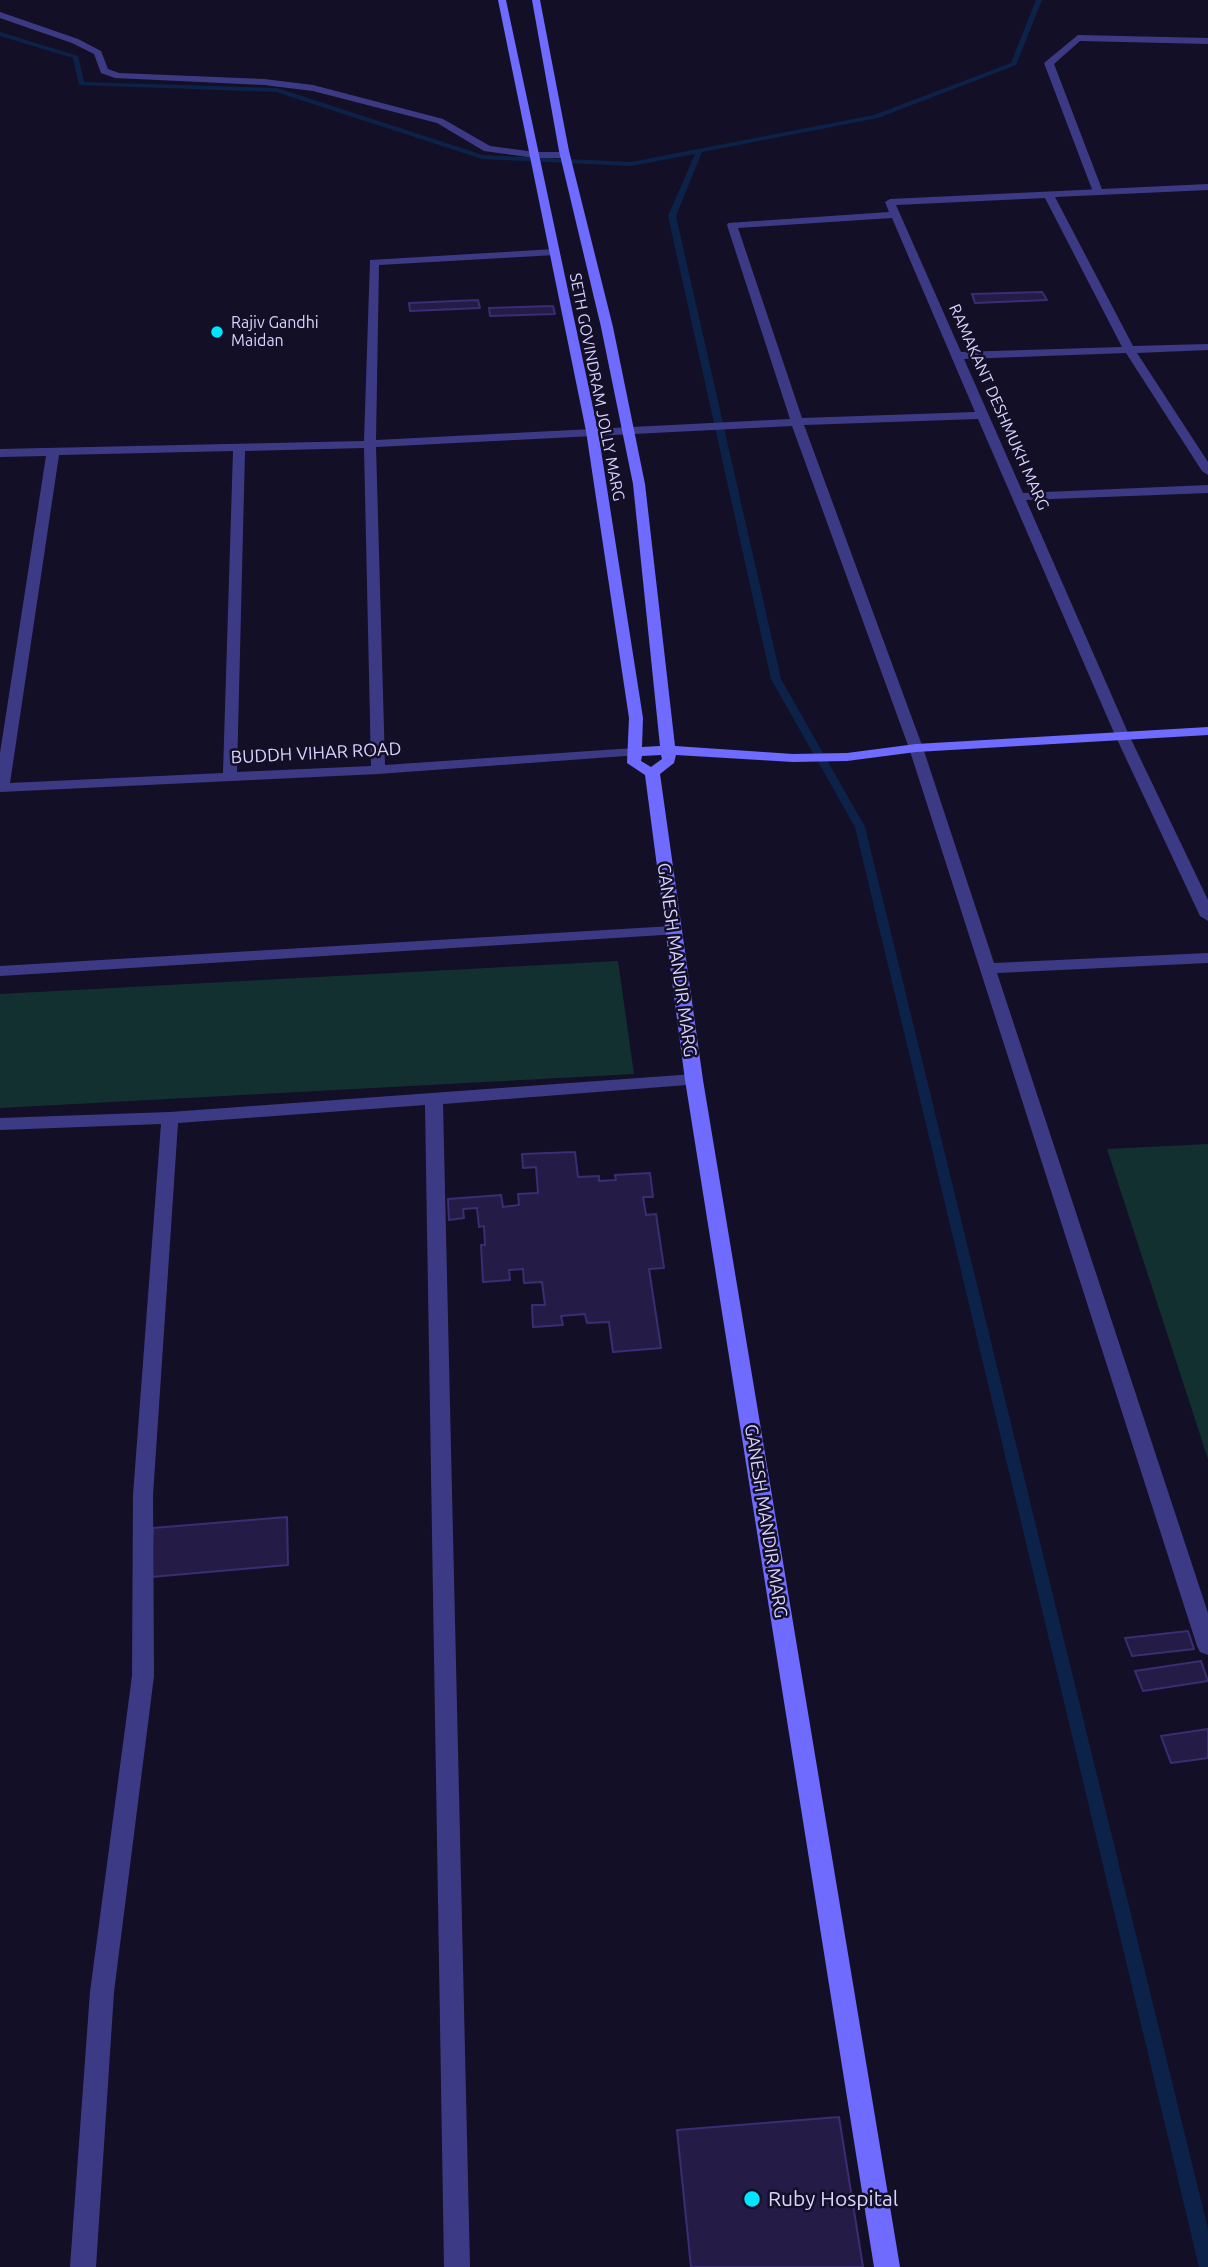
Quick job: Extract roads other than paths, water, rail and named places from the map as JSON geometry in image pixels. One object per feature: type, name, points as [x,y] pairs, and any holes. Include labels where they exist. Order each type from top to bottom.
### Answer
[{"type":"street","name":"SETH GOVINDRAM JOLLY MARG","points":[[502,0],[535,156],[554,177],[555,252],[592,431],[636,718],[634,752]]},
{"type":"street","points":[[536,0],[565,156],[554,177],[607,327],[639,484],[667,750],[669,760],[652,773],[634,763],[634,752],[667,750],[793,758],[847,757],[916,748],[1208,731]]},
{"type":"street","points":[[0,15],[75,41],[98,53],[104,71],[118,76],[264,82],[313,88],[440,121],[487,149],[535,156],[565,156]]},
{"type":"street","points":[[1098,192],[1049,63],[1078,38],[1208,41]]},
{"type":"street","points":[[1206,191],[1098,192],[890,202],[895,215],[732,225],[797,422],[916,748],[1208,1646]]},
{"type":"street","points":[[1048,194],[1129,350],[1208,471]]},
{"type":"street","name":"RAMAKANT DESHMUKH MARG","points":[[895,215],[1122,735],[1208,916]]},
{"type":"street","points":[[378,770],[370,444],[374,262],[555,252]]},
{"type":"street","points":[[957,356],[1208,347]]},
{"type":"street","points":[[0,453],[370,444],[592,431],[983,415]]},
{"type":"street","points":[[230,777],[239,447]]},
{"type":"street","points":[[1,788],[53,452]]},
{"type":"street","points":[[1019,497],[1208,489]]},
{"type":"street","name":"BUDDH VIHAR ROAD","points":[[1,788],[378,770],[634,752]]},
{"type":"street","name":"GANESH MANDIR MARG","points":[[652,773],[694,1080],[887,2267]]},
{"type":"street","points":[[0,971],[673,931]]},
{"type":"street","points":[[989,968],[1208,958]]},
{"type":"street","points":[[0,1124],[170,1118],[435,1101],[694,1080]]},
{"type":"street","points":[[435,1101],[457,2267]]},
{"type":"street","points":[[83,2267],[102,1992],[143,1676],[143,1495],[170,1118]]},
{"type":"waterway","points":[[700,151],[876,117],[1014,64],[1039,0]]},
{"type":"waterway","points":[[0,34],[76,57],[81,84],[277,90],[482,157],[631,164],[700,151]]},
{"type":"waterway","points":[[700,151],[672,216],[776,679],[860,827],[1208,2267]]},
{"type":"place","name":"Rajiv Gandhi Maidan","points":[[217,332]]},
{"type":"place","name":"Ruby Hospital","points":[[752,2199]]}]
